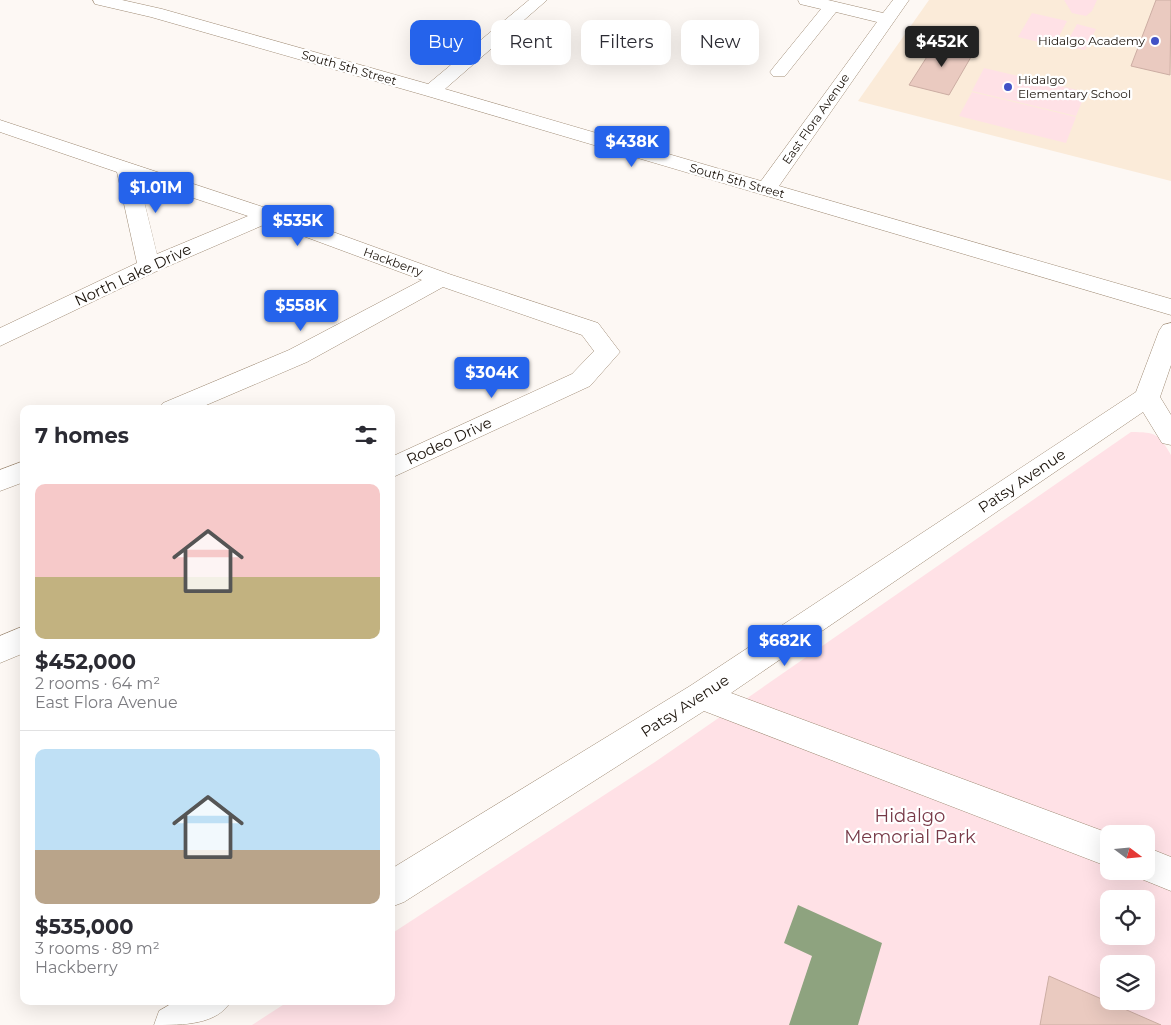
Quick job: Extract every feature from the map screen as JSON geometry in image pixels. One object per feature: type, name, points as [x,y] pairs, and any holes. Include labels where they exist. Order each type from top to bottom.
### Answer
[{"type":"street","name":"South 5th Street","points":[[101,0],[156,13],[431,91],[1171,307]]},
{"type":"street","points":[[156,13],[177,0]]},
{"type":"street","points":[[431,91],[539,0]]},
{"type":"street","points":[[806,0],[888,20]]},
{"type":"street","name":"East Flora Avenue","points":[[766,190],[901,0]]},
{"type":"street","points":[[779,72],[832,6]]},
{"type":"street","name":"Hackberry","points":[[0,126],[267,216],[441,279],[590,329],[608,352]]},
{"type":"street","points":[[127,170],[149,266]]},
{"type":"street","name":"North Lake Drive","points":[[0,338],[149,266],[267,216]]},
{"type":"street","points":[[182,405],[298,356],[441,279]]},
{"type":"street","points":[[1171,331],[1147,397],[1171,436]]},
{"type":"street","name":"Rodeo Drive","points":[[395,466],[581,380],[608,352]]},
{"type":"street","name":"Patsy Avenue","points":[[395,887],[701,696],[1147,397]]},
{"type":"street","points":[[0,481],[20,473]]},
{"type":"street","points":[[0,650],[20,641]]},
{"type":"street","points":[[701,696],[1100,847]]},
{"type":"street","points":[[1155,868],[1171,874]]},
{"type":"street","points":[[174,1025],[206,1005]]},
{"type":"shaded area","name":"Hidalgo Elementary School","points":[[929,0],[1171,0],[1171,181],[858,101]]},
{"type":"shaded area","points":[[798,905],[882,943],[858,1025],[789,1025],[812,956],[784,943]]},
{"type":"green space","points":[[1064,0],[1097,0],[1092,11],[1086,16],[1072,13]]},
{"type":"green space","points":[[1032,13],[1067,21],[1054,46],[1018,37]]},
{"type":"green space","points":[[1077,24],[1096,29],[1085,50],[1065,46]]},
{"type":"green space","points":[[984,68],[1086,92],[1076,116],[972,91]]},
{"type":"green space","points":[[972,92],[1076,117],[1066,143],[959,116]]},
{"type":"green space","name":"Hidalgo Memorial Park","points":[[1131,432],[1151,434],[1160,438],[1171,455],[1171,1025],[252,1025],[283,1005],[395,1005],[395,931],[655,762]]},
{"type":"building","name":"Hidalgo Academy","points":[[1156,0],[1171,0],[1170,75],[1131,66]]},
{"type":"building","points":[[937,41],[975,50],[949,95],[909,85]]},
{"type":"building","points":[[1049,976],[1100,998],[1100,1010],[1127,1010],[1161,1025],[1040,1025]]},
{"type":"place","name":"Hidalgo Academy","points":[[1155,41]]},
{"type":"place","name":"Hidalgo Elementary School","points":[[1008,87]]}]
